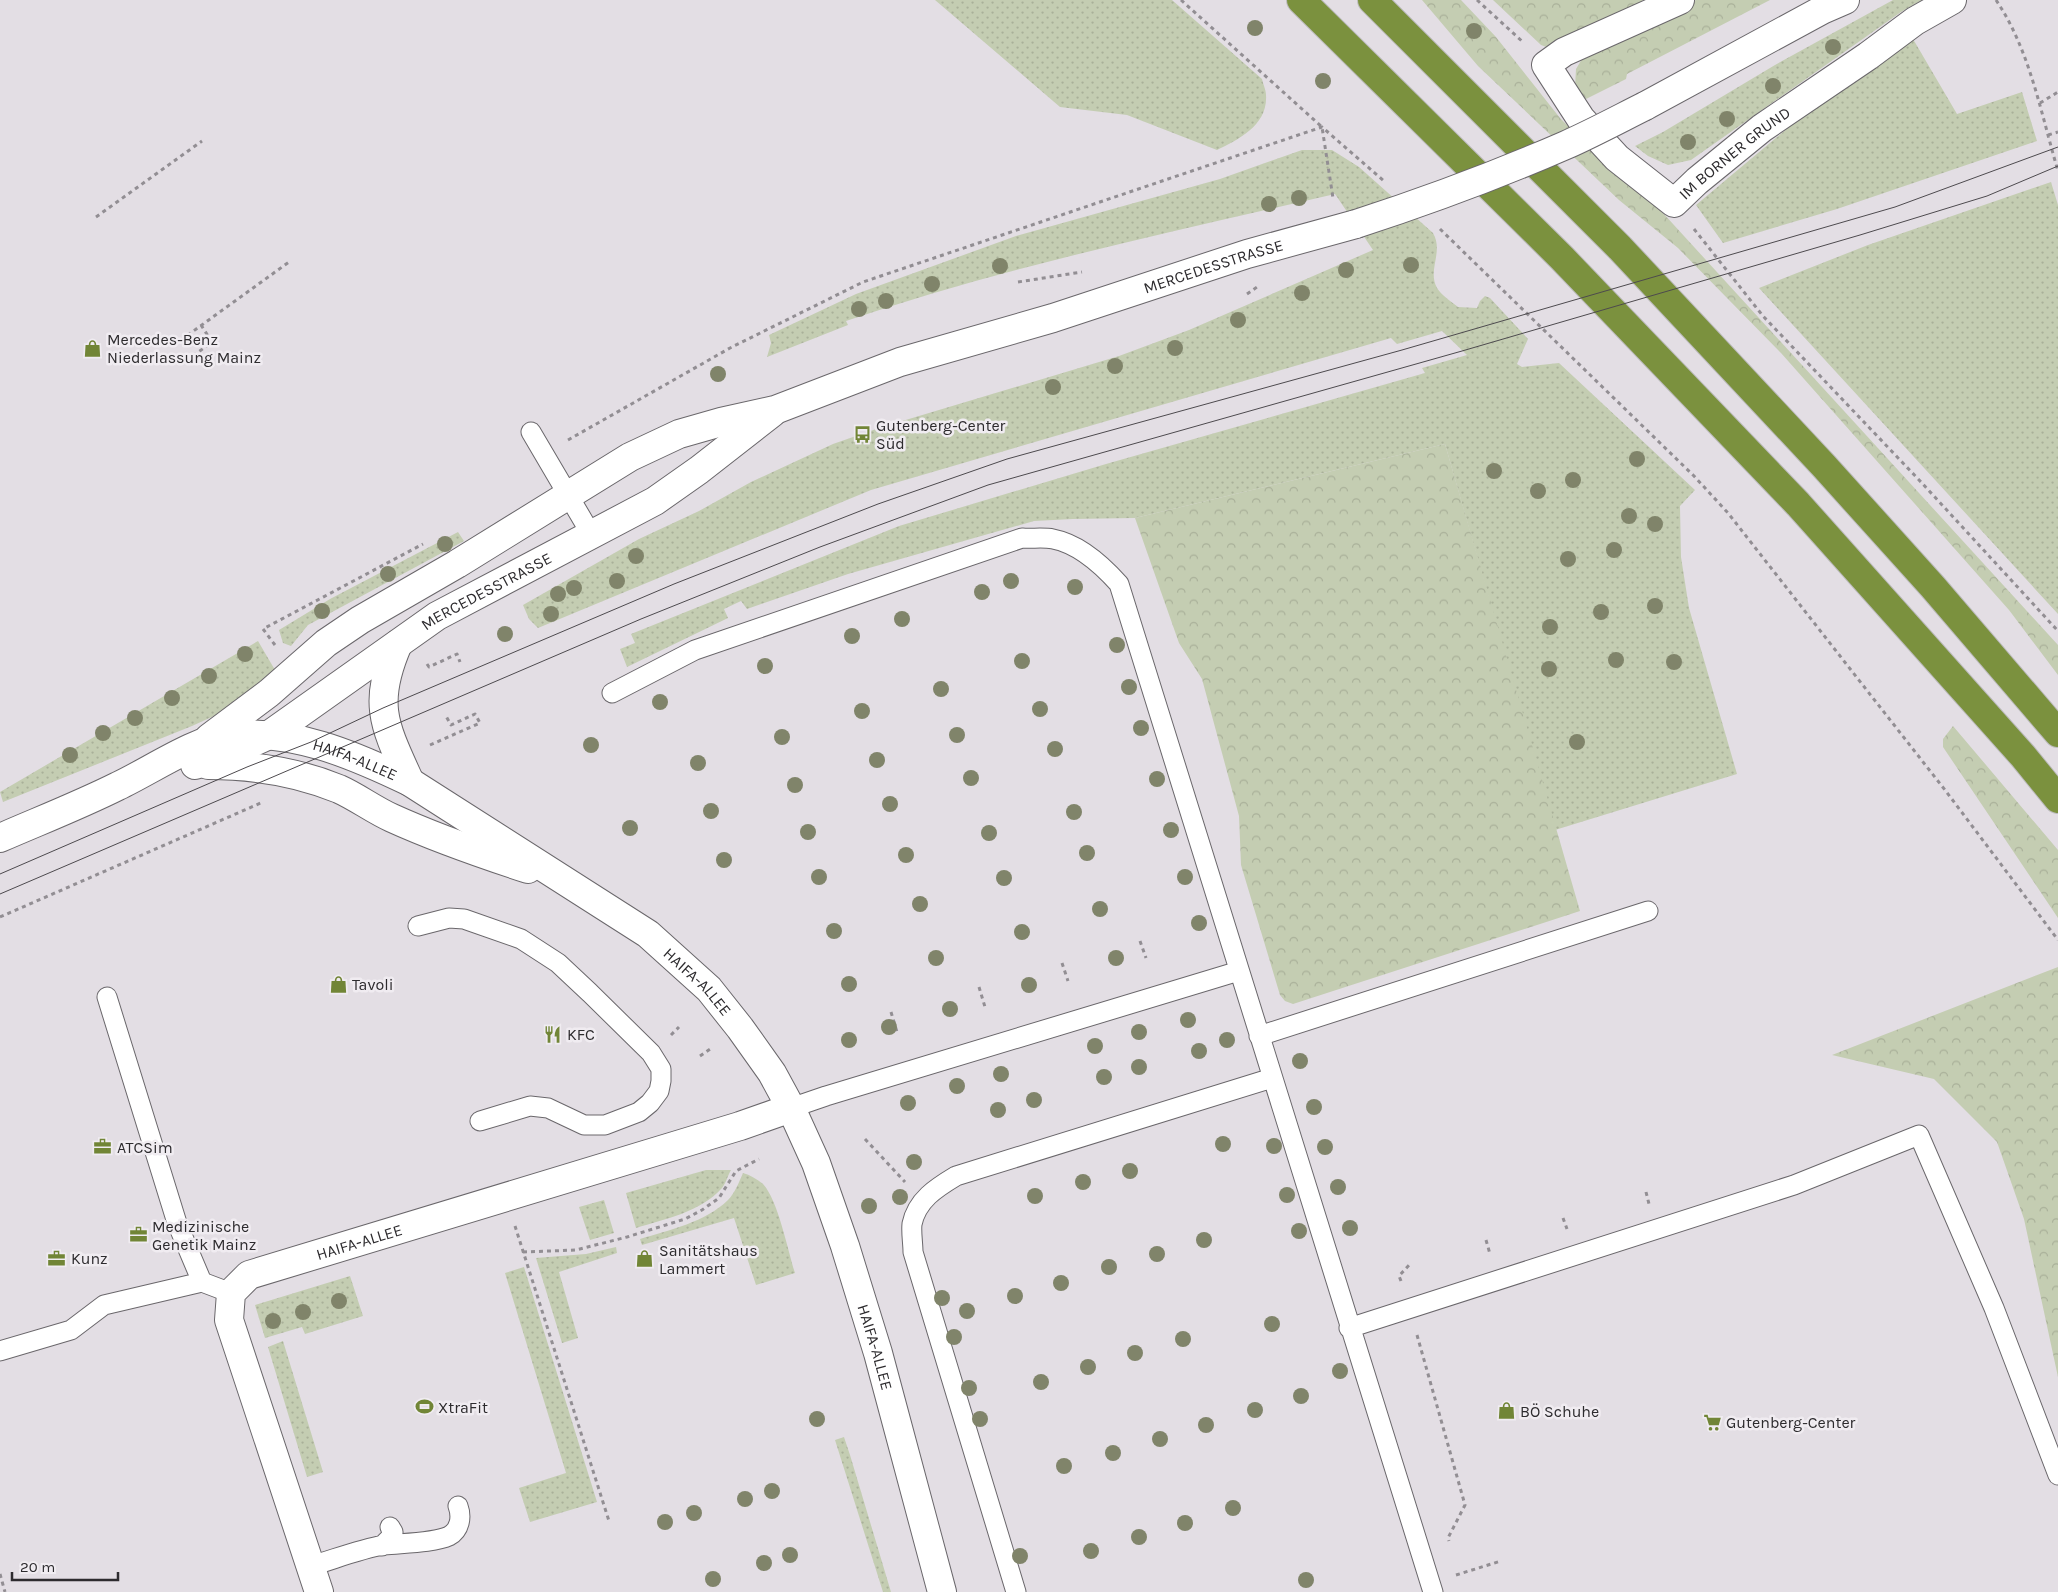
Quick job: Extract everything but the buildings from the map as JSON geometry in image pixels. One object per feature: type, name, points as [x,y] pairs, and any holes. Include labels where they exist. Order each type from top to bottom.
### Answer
[{"type":"highway","points":[[1301,0],[1562,258],[1798,504],[2023,756],[2058,798]]},
{"type":"highway","points":[[1372,0],[1620,248],[1817,458],[1939,594],[2058,733]]},
{"type":"street","points":[[1546,65],[1564,52],[1680,0]]},
{"type":"street","name":"IM BORNER GRUND","points":[[1546,65],[1581,119],[1617,158],[1674,203],[1697,181],[1762,128],[1868,56],[1915,21],[1952,0]]},
{"type":"street","name":"MERCEDESSTRASSE","points":[[200,753],[326,643],[360,620],[457,564],[630,458],[680,434],[721,422],[775,410],[900,362],[1053,318],[1247,254],[1356,224],[1429,200],[1568,144],[1645,106],[1833,3]]},
{"type":"street","name":"MERCEDESSTRASSE","points":[[200,753],[225,755],[269,735],[436,616],[655,501],[699,470],[775,410]]},
{"type":"street","points":[[326,643],[311,679],[304,711],[311,742],[326,771],[340,789]]},
{"type":"street","points":[[398,644],[388,667],[384,684],[383,708],[393,744],[410,782]]},
{"type":"street","name":"HAIFA-ALLEE","points":[[269,735],[311,742],[376,765],[410,782],[648,934],[709,989],[740,1028],[772,1073],[791,1108],[816,1163],[845,1246],[878,1353],[942,1592]]},
{"type":"street","name":"HAIFA-ALLEE","points":[[0,838],[200,753],[230,766],[305,776],[340,789],[391,817],[446,841],[574,885]]},
{"type":"street","name":"HAIFA-ALLEE","points":[[231,1293],[250,1275],[740,1126],[791,1108]]},
{"type":"street","points":[[231,1293],[229,1320],[319,1592]]},
{"type":"lane","points":[[531,432],[592,534]]},
{"type":"lane","points":[[612,693],[695,650],[1022,538],[1053,539],[1079,550],[1102,565],[1119,584],[1349,1328],[1433,1592]]},
{"type":"lane","points":[[1259,1036],[1648,911]]},
{"type":"lane","points":[[418,926],[443,919],[464,919],[521,939],[558,964],[590,993],[651,1053],[661,1069],[659,1091],[650,1104],[639,1112],[605,1125],[584,1125],[548,1108],[530,1106],[480,1121]]},
{"type":"lane","points":[[791,1108],[1239,971]]},
{"type":"lane","points":[[106,997],[180,1233],[202,1282]]},
{"type":"lane","points":[[1016,1592],[913,1252],[912,1224],[922,1201],[934,1190],[956,1176],[1272,1078]]},
{"type":"lane","points":[[1349,1328],[1794,1184],[1919,1135],[1994,1308],[2058,1474]]},
{"type":"lane","points":[[0,1351],[71,1330],[104,1304],[202,1282],[231,1293]]},
{"type":"lane","points":[[311,1566],[382,1546],[440,1539],[450,1536],[461,1520],[458,1506]]},
{"type":"lane","points":[[382,1546],[393,1532],[390,1527]]},
{"type":"path","points":[[1181,0],[1389,185]]},
{"type":"path","points":[[1477,0],[1541,58],[1546,65]]},
{"type":"path","points":[[1996,0],[2007,17],[2040,103],[2058,171]]},
{"type":"path","points":[[2040,103],[2058,92]]},
{"type":"path","points":[[1322,127],[1333,198]]},
{"type":"path","points":[[544,454],[730,348],[863,282],[1322,127]]},
{"type":"path","points":[[2048,136],[2058,132]]},
{"type":"path","points":[[96,217],[202,141]]},
{"type":"path","points":[[1674,203],[1763,316],[1921,482],[2058,631]]},
{"type":"path","points":[[1434,224],[1694,476],[1728,514],[1945,790],[2058,940]]},
{"type":"path","points":[[181,340],[289,262]]},
{"type":"path","points":[[193,356],[212,342],[201,325]]},
{"type":"path","points":[[429,668],[457,654],[460,662]]},
{"type":"path","points":[[430,746],[480,723],[475,714],[450,725],[446,716]]},
{"type":"path","points":[[0,917],[264,801]]},
{"type":"path","points":[[1140,941],[1146,958]]},
{"type":"path","points":[[1062,963],[1068,981]]},
{"type":"path","points":[[979,987],[985,1006]]},
{"type":"path","points":[[891,1012],[897,1032]]},
{"type":"path","points":[[865,1139],[922,1201]]},
{"type":"path","points":[[523,1252],[576,1250],[627,1237],[685,1218],[702,1210],[719,1198],[736,1171],[759,1159]]},
{"type":"path","points":[[505,1197],[609,1521]]},
{"type":"path","points":[[1399,1276],[1410,1264]]},
{"type":"path","points":[[1418,1337],[1465,1505],[1448,1538],[1451,1547]]},
{"type":"path","points":[[1453,1576],[1501,1561]]},
{"type":"path","points":[[1456,1566],[1460,1583]]},
{"type":"path","points":[[0,1574],[5,1592]]},
{"type":"green space","points":[[935,0],[1172,0],[1262,79],[1266,93],[1262,115],[1257,123],[1243,136],[1217,150],[1127,115],[1060,107]]},
{"type":"green space","points":[[1422,0],[1461,0],[1496,37],[1560,118],[1615,174],[1652,201],[2058,645],[2058,675],[2009,610],[1781,353],[1678,248],[1619,200],[1478,66]]},
{"type":"green space","points":[[1493,0],[1643,1],[1630,15],[1549,48],[1541,45]]},
{"type":"green space","points":[[1696,0],[1770,0],[1627,74],[1626,79],[1582,101],[1575,87],[1576,69],[1582,59],[1640,25]]},
{"type":"green space","points":[[1893,0],[1922,0],[1901,12],[1691,160],[1668,165],[1648,156],[1635,146],[1663,132],[1775,65]]},
{"type":"green space","points":[[1913,39],[1957,114],[2022,92],[2037,141],[1837,209],[1723,243],[1696,205],[1826,96]]},
{"type":"green space","points":[[1302,150],[1332,150],[1359,167],[1433,233],[1437,247],[1434,281],[1441,293],[1458,307],[1477,308],[1485,296],[1490,298],[1528,339],[1517,364],[1522,367],[1559,363],[1695,490],[1680,506],[1681,557],[1689,608],[1737,774],[1555,830],[1445,444],[1135,518],[1034,521],[848,574],[747,609],[741,601],[724,609],[728,618],[627,667],[620,649],[635,643],[631,634],[899,526],[1106,464],[1425,373],[1422,368],[1467,355],[1442,331],[1397,344],[1391,338],[871,490],[538,628],[529,619],[523,605],[639,539],[699,511],[751,482],[833,444],[879,428],[1119,356],[1189,330],[1373,250],[1335,194],[1027,267],[966,284],[846,321],[848,325],[767,357],[771,343],[769,335],[856,294],[1016,236],[1220,179]]},
{"type":"green space","points":[[2051,182],[2058,205],[2058,614],[1759,288],[1868,245]]},
{"type":"green space","points":[[1445,444],[1580,911],[1293,1004],[1285,1001],[1280,995],[1241,865],[1239,816],[1202,679],[1179,643],[1135,518]]},
{"type":"green space","points":[[458,532],[464,541],[308,625],[291,646],[283,643],[279,630],[330,599]]},
{"type":"green space","points":[[258,641],[275,670],[254,691],[227,710],[192,726],[3,802],[0,792]]},
{"type":"green space","points":[[1953,726],[2058,850],[2058,918],[1943,747],[1943,739]]},
{"type":"green space","points":[[2058,967],[2058,1377],[2024,1219],[1997,1142],[1934,1079],[1832,1055]]},
{"type":"green space","points":[[706,1170],[731,1170],[722,1188],[704,1203],[682,1214],[636,1228],[626,1193]]},
{"type":"green space","points":[[743,1173],[761,1182],[768,1192],[778,1213],[795,1273],[756,1285],[734,1218],[642,1245],[640,1239],[698,1220],[719,1208],[733,1194]]},
{"type":"green space","points":[[604,1200],[614,1233],[590,1240],[579,1207]]},
{"type":"green space","points":[[616,1247],[617,1253],[559,1272],[578,1338],[562,1343],[536,1258],[586,1254]]},
{"type":"green space","points":[[524,1267],[597,1502],[530,1522],[519,1488],[566,1473],[505,1273]]},
{"type":"green space","points":[[350,1276],[363,1316],[305,1334],[302,1327],[265,1338],[255,1305]]},
{"type":"green space","points":[[283,1341],[323,1472],[307,1477],[268,1347]]},
{"type":"green space","points":[[844,1437],[891,1592],[883,1592],[835,1440]]},
{"type":"tram line","points":[[0,874],[247,767],[311,742],[383,708],[674,584],[878,504],[1007,459],[1402,350],[1895,207],[2058,147]]},
{"type":"tram line","points":[[0,894],[641,619],[820,547],[988,485],[1462,351],[1860,235],[1987,196],[2058,166]]},
{"type":"place","name":"Mercedes-Benz Niederlassung Mainz","points":[[93,348]]},
{"type":"place","name":"Gutenberg-Center Süd","points":[[862,434]]},
{"type":"place","name":"Tavoli","points":[[338,984]]},
{"type":"place","name":"KFC","points":[[553,1034]]},
{"type":"place","name":"ATCSim","points":[[103,1147]]},
{"type":"place","name":"Medizinische Genetik Mainz","points":[[138,1235]]},
{"type":"place","name":"Kunz","points":[[57,1258]]},
{"type":"place","name":"Sanitätshaus Lammert","points":[[645,1259]]},
{"type":"place","name":"XtraFit","points":[[424,1407]]},
{"type":"place","name":"BÖ Schuhe","points":[[1506,1411]]},
{"type":"place","name":"Gutenberg-Center","points":[[1712,1422]]}]
